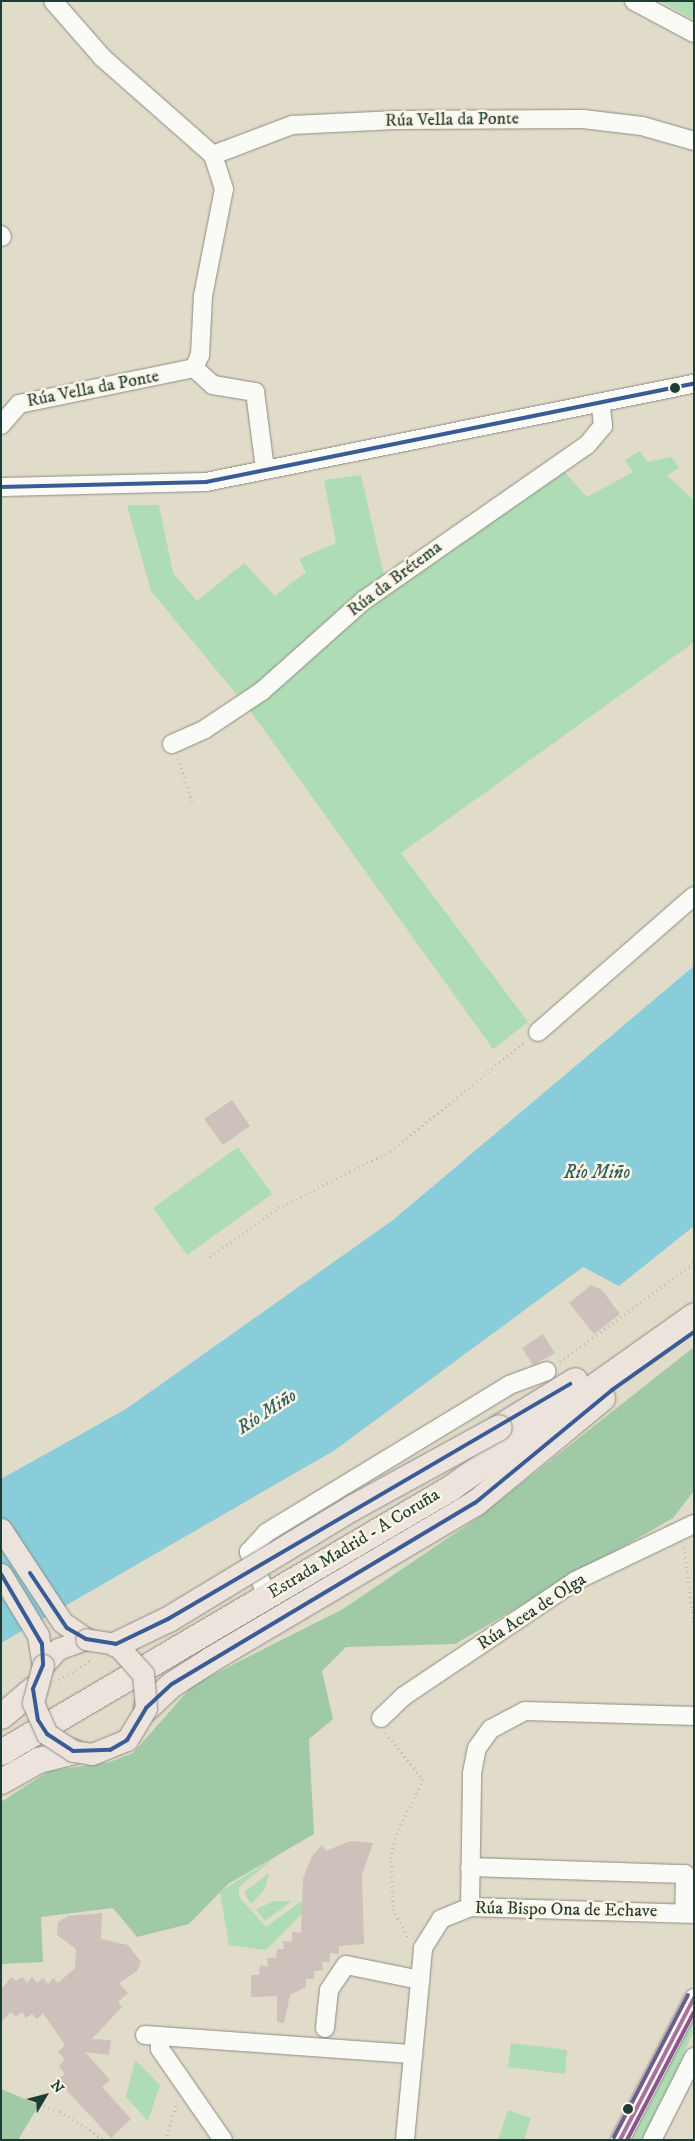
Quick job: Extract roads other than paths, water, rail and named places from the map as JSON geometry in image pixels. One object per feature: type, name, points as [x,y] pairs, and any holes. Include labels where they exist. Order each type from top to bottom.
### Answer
[{"type":"highway","points":[[116,1644],[168,1620],[499,1427],[694,1301]]},
{"type":"highway","name":"Estrada Madrid - A Coruña","points":[[1,1752],[450,1488],[694,1315]]},
{"type":"highway","points":[[146,1708],[172,1684],[211,1659],[474,1503],[612,1390],[694,1332]]},
{"type":"highway","points":[[1,1716],[43,1686]]},
{"type":"highway","points":[[1,1781],[38,1760],[72,1751]]},
{"type":"main road","points":[[1,1529],[62,1622],[91,1648]]},
{"type":"main road","points":[[1,1574],[38,1635],[43,1665],[43,1686],[38,1720],[53,1739],[72,1751],[92,1754],[119,1745],[140,1726],[146,1708],[143,1674],[116,1644],[91,1648],[58,1649],[43,1665]]},
{"type":"street","points":[[53,1],[102,57],[213,155],[224,189],[203,296],[200,355],[194,368],[213,385],[255,392],[265,469]]},
{"type":"street","points":[[634,1],[694,33]]},
{"type":"street","name":"Rúa Vella da Ponte","points":[[213,155],[292,125],[396,120],[583,119],[642,126],[694,141]]},
{"type":"street","name":"Rúa Vella da Ponte","points":[[1,425],[19,404],[194,368]]},
{"type":"street","points":[[1,487],[206,482],[265,469],[601,406],[694,384]]},
{"type":"street","name":"Rúa da Brétema","points":[[172,744],[205,729],[262,691],[363,601],[587,445],[603,426],[601,406]]},
{"type":"street","points":[[538,1032],[694,896]]},
{"type":"street","points":[[267,1596],[249,1552],[266,1532],[509,1385],[547,1371]]},
{"type":"street","name":"Rúa Acea de Olga","points":[[380,1718],[404,1696],[576,1581],[687,1523]]},
{"type":"street","points":[[470,1907],[473,1761],[482,1738],[504,1720],[525,1711],[694,1716]]},
{"type":"street","name":"Rúa Bispo Ona de Echave","points":[[405,2140],[422,1948],[433,1928],[441,1919],[470,1907],[689,1914],[685,1874],[470,1866]]},
{"type":"street","points":[[325,2028],[329,1990],[346,1965],[420,1980]]},
{"type":"street","points":[[620,2140],[694,1998]]},
{"type":"street","points":[[223,2140],[153,2036],[413,2054]]},
{"type":"street","points":[[652,2140],[694,2057]]},
{"type":"water","name":"Río Miño","points":[[694,966],[694,1226],[619,1286],[583,1267],[335,1450],[1,1643],[1,1479],[126,1409],[393,1220]]}]
